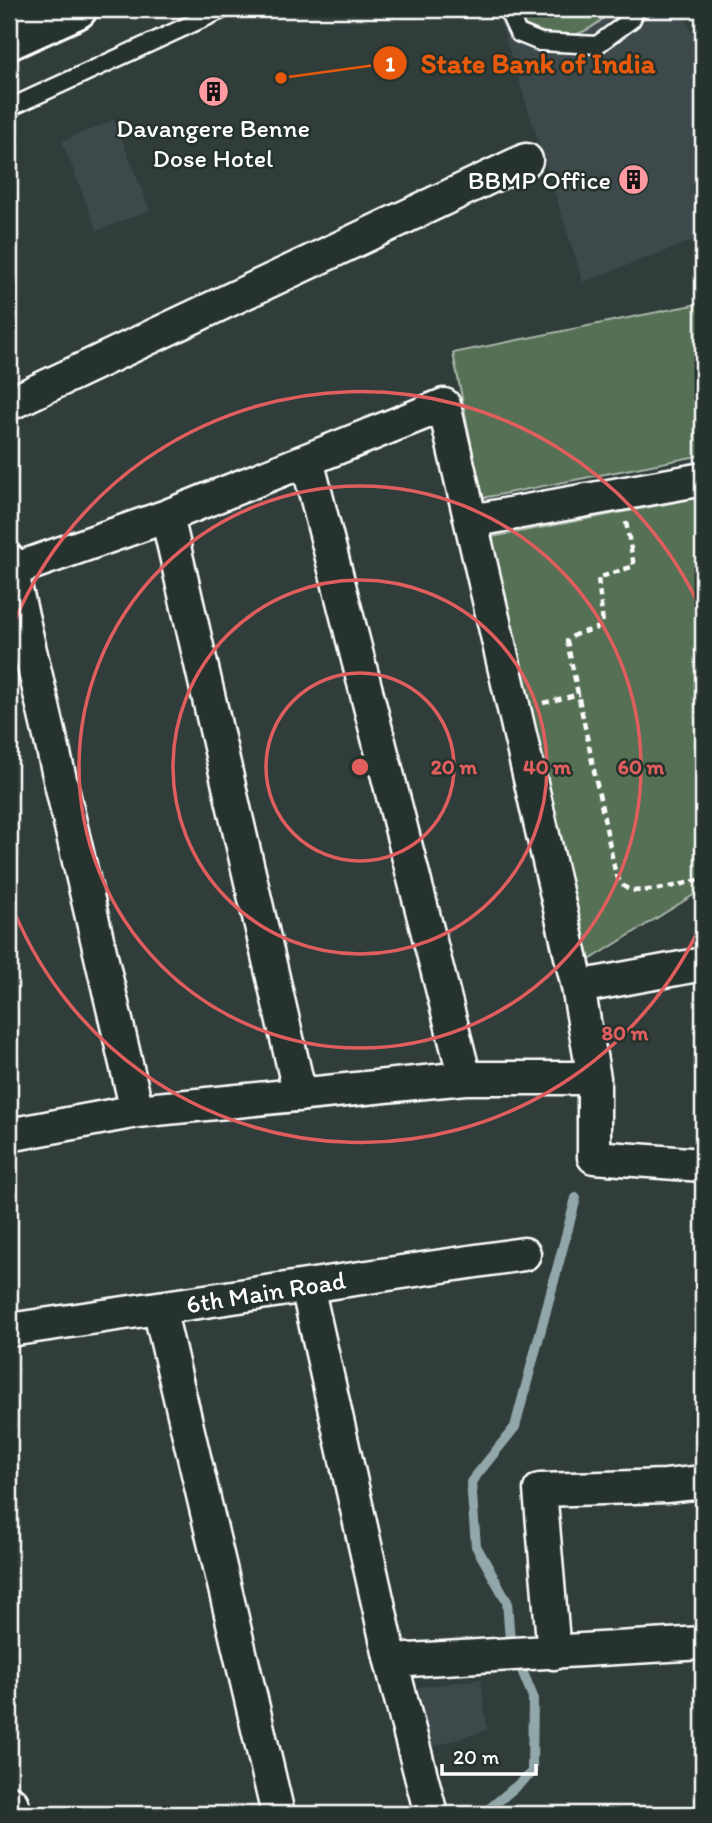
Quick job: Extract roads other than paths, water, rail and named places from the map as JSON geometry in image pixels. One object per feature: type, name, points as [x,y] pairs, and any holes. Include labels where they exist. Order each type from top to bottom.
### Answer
[{"type":"main road","points":[[9,40],[77,9]]},
{"type":"main road","points":[[9,1805],[11,1814]]},
{"type":"street","points":[[9,404],[526,160]]},
{"type":"street","points":[[138,1111],[11,565],[167,516],[444,405],[578,987],[594,1077],[594,1157],[703,1165]]},
{"type":"street","points":[[307,460],[465,1078]]},
{"type":"street","points":[[471,521],[703,479]]},
{"type":"street","points":[[167,516],[299,1095]]},
{"type":"street","points":[[578,987],[703,964]]},
{"type":"street","points":[[9,1135],[138,1111],[465,1078],[594,1077]]},
{"type":"street","name":"6th Main Road","points":[[9,1330],[524,1254]]},
{"type":"street","points":[[307,1286],[391,1661],[432,1814]]},
{"type":"street","points":[[159,1308],[278,1814]]},
{"type":"street","points":[[554,1653],[540,1490],[666,1486],[703,1482]]},
{"type":"street","points":[[391,1661],[703,1643]]},
{"type":"lane","points":[[9,108],[224,9]]},
{"type":"lane","points":[[507,9],[517,33],[540,42],[597,46],[632,19],[636,9]]},
{"type":"waterway","points":[[483,1814],[532,1773],[533,1697],[510,1641],[507,1601],[476,1546],[471,1482],[515,1427],[576,1198]]},
{"type":"place","name":"State Bank of India","points":[[281,78]]},
{"type":"place","name":"Davangere Benne Dose Hotel","points":[[213,92]]},
{"type":"place","name":"BBMP Office","points":[[634,180]]}]
